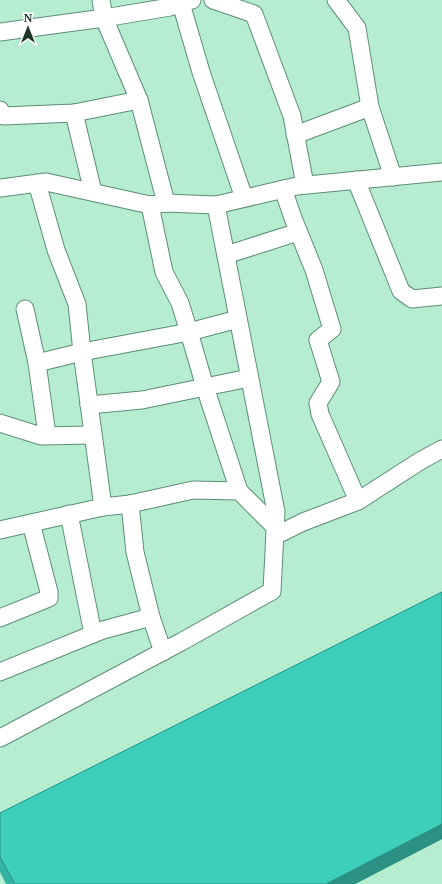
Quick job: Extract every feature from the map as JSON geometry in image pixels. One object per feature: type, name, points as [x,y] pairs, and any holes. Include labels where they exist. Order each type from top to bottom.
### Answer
[{"type":"street","points":[[101,0],[104,18],[139,100],[158,204],[164,272],[180,303],[204,387],[239,491],[275,531]]},
{"type":"street","points":[[213,0],[254,14],[292,116],[304,185]]},
{"type":"street","points":[[336,0],[357,28],[370,106],[393,177]]},
{"type":"street","points":[[0,32],[104,18],[170,7],[184,1],[204,79],[244,198]]},
{"type":"street","points":[[0,110],[3,116],[74,113],[139,100]]},
{"type":"street","points":[[295,136],[370,106]]},
{"type":"street","points":[[74,113],[93,192]]},
{"type":"street","points":[[0,188],[46,182],[158,204],[216,205],[304,185],[442,172]]},
{"type":"street","points":[[356,180],[401,291],[412,299],[442,296]]},
{"type":"street","points":[[37,183],[56,250],[77,304],[92,435],[103,507]]},
{"type":"street","points":[[283,189],[298,232],[314,270],[332,329],[318,340],[331,382],[318,403],[320,414],[358,501]]},
{"type":"street","points":[[0,738],[163,652],[272,591],[276,512],[216,205]]},
{"type":"street","points":[[226,255],[298,232]]},
{"type":"street","points":[[25,309],[37,363],[47,435]]},
{"type":"street","points":[[37,363],[82,352],[189,332],[238,319]]},
{"type":"street","points":[[89,405],[142,400],[250,378]]},
{"type":"street","points":[[0,421],[41,436],[92,435]]},
{"type":"street","points":[[275,531],[358,501],[420,461],[442,449]]},
{"type":"street","points":[[0,530],[69,514],[103,507],[130,504],[193,490],[239,491]]},
{"type":"street","points":[[130,504],[135,552],[151,617],[163,652]]},
{"type":"street","points":[[69,514],[94,634]]},
{"type":"street","points":[[0,618],[49,598],[49,592],[31,523]]},
{"type":"street","points":[[0,672],[94,634],[151,617]]},
{"type":"building","points":[[442,592],[442,824],[326,884],[15,884],[0,857],[0,813]]}]
